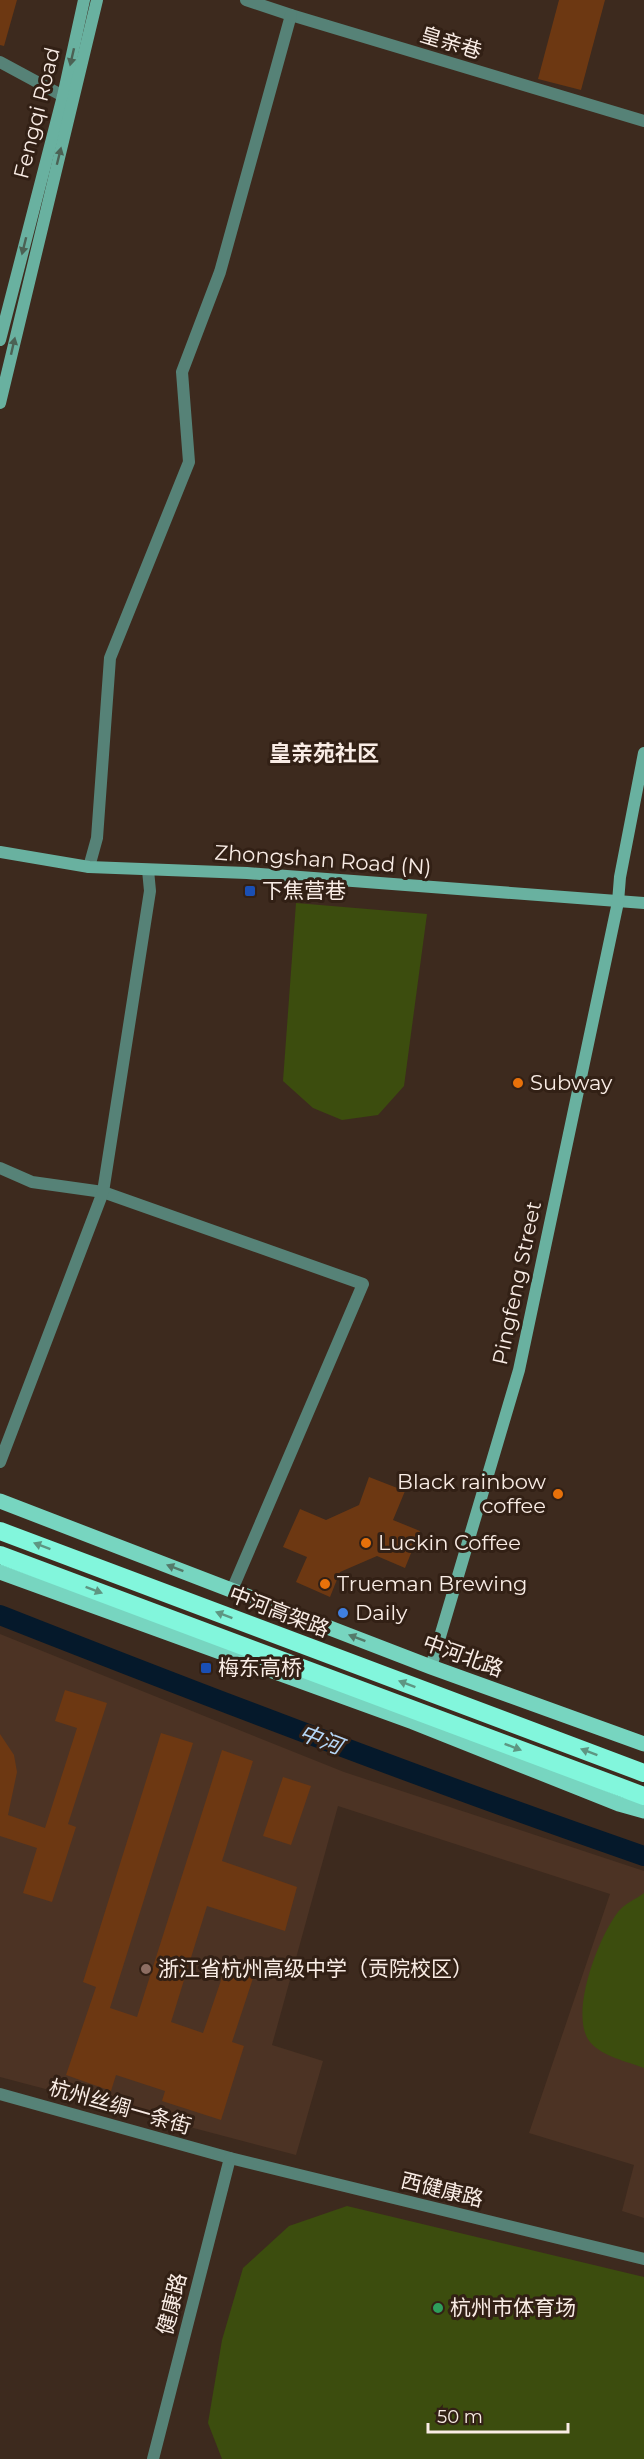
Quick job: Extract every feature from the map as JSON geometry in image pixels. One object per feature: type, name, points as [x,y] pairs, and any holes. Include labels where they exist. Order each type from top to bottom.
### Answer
[{"type":"highway","name":"中河高架路","points":[[0,1531],[644,1773]]},
{"type":"highway","name":"中河高架路","points":[[0,1555],[644,1796]]},
{"type":"main road","name":"Fengqi Road","points":[[0,340],[63,96],[84,0]]},
{"type":"main road","points":[[0,403],[97,0]]},
{"type":"main road","name":"Pingfeng Street","points":[[431,1667],[519,1370],[618,902],[620,877],[644,753]]},
{"type":"main road","name":"Zhongshan Road (N)","points":[[0,852],[89,867],[302,876],[644,903]]},
{"type":"main road","name":"中河北路","points":[[0,1501],[431,1667],[644,1744]]},
{"type":"main road","points":[[0,1572],[413,1722],[644,1812]]},
{"type":"street","name":"皇亲巷","points":[[246,0],[267,4],[291,15],[644,121]]},
{"type":"street","points":[[89,867],[97,838],[110,658],[189,462],[182,372],[220,272],[291,15]]},
{"type":"street","points":[[0,62],[63,96]]},
{"type":"street","points":[[0,1462],[103,1192],[150,891],[148,870]]},
{"type":"street","points":[[0,1168],[32,1182],[103,1192],[363,1284],[232,1590]]},
{"type":"street","name":"杭州丝绸一条街","points":[[0,2094],[230,2158]]},
{"type":"street","name":"西健康路","points":[[230,2158],[644,2259]]},
{"type":"street","name":"健康路","points":[[153,2459],[230,2158]]},
{"type":"shaded area","name":"浙江省杭州高级中学（贡院校区）","points":[[0,1634],[344,1772],[644,1871],[644,2218],[622,2211],[634,2165],[529,2133],[610,1894],[338,1806],[272,2045],[323,2061],[296,2155],[0,2077]]},
{"type":"green space","points":[[296,903],[427,914],[404,1086],[378,1115],[342,1120],[313,1108],[283,1081]]},
{"type":"green space","points":[[644,1893],[644,2068],[608,2055],[595,2047],[584,2030],[582,2014],[589,1976],[610,1923],[621,1909]]},
{"type":"green space","name":"杭州市体育场","points":[[347,2206],[644,2277],[644,2459],[222,2459],[208,2423],[222,2340],[243,2268],[289,2226]]},
{"type":"building","points":[[0,0],[17,0],[4,46],[0,45]]},
{"type":"building","points":[[559,0],[605,0],[581,90],[538,79]]},
{"type":"building","points":[[369,1477],[405,1491],[393,1520],[420,1531],[405,1568],[377,1556],[340,1572],[330,1597],[296,1582],[307,1557],[283,1547],[300,1509],[326,1520],[359,1505]]},
{"type":"building","points":[[65,1690],[107,1703],[68,1824],[76,1827],[52,1902],[23,1893],[37,1848],[0,1836],[0,1734],[14,1755],[17,1772],[8,1815],[45,1828],[77,1728],[55,1721]]},
{"type":"building","points":[[161,1733],[193,1743],[110,2008],[137,2017],[222,1750],[253,1761],[222,1861],[297,1887],[285,1931],[207,1906],[171,2022],[203,2033],[228,1960],[256,1969],[232,2042],[244,2046],[221,2120],[162,2101],[165,2091],[116,2075],[111,2091],[66,2075],[96,1987],[83,1982]]},
{"type":"building","points":[[283,1777],[311,1786],[291,1845],[263,1836]]},
{"type":"waterway","name":"中河","points":[[0,1615],[320,1739],[644,1856]]},
{"type":"place","name":"下焦营巷","points":[[250,891]]},
{"type":"place","name":"Subway","points":[[518,1083]]},
{"type":"place","name":"Black rainbow coffee","points":[[558,1494]]},
{"type":"place","name":"Luckin Coffee","points":[[366,1543]]},
{"type":"place","name":"Trueman Brewing","points":[[325,1584]]},
{"type":"place","name":"Daily","points":[[343,1613]]},
{"type":"place","name":"梅东高桥","points":[[206,1668]]},
{"type":"place","name":"浙江省杭州高级中学（贡院校区）","points":[[146,1969]]},
{"type":"place","name":"杭州市体育场","points":[[438,2308]]},
{"type":"district","name":"皇亲苑社区","points":[[324,753]]}]
